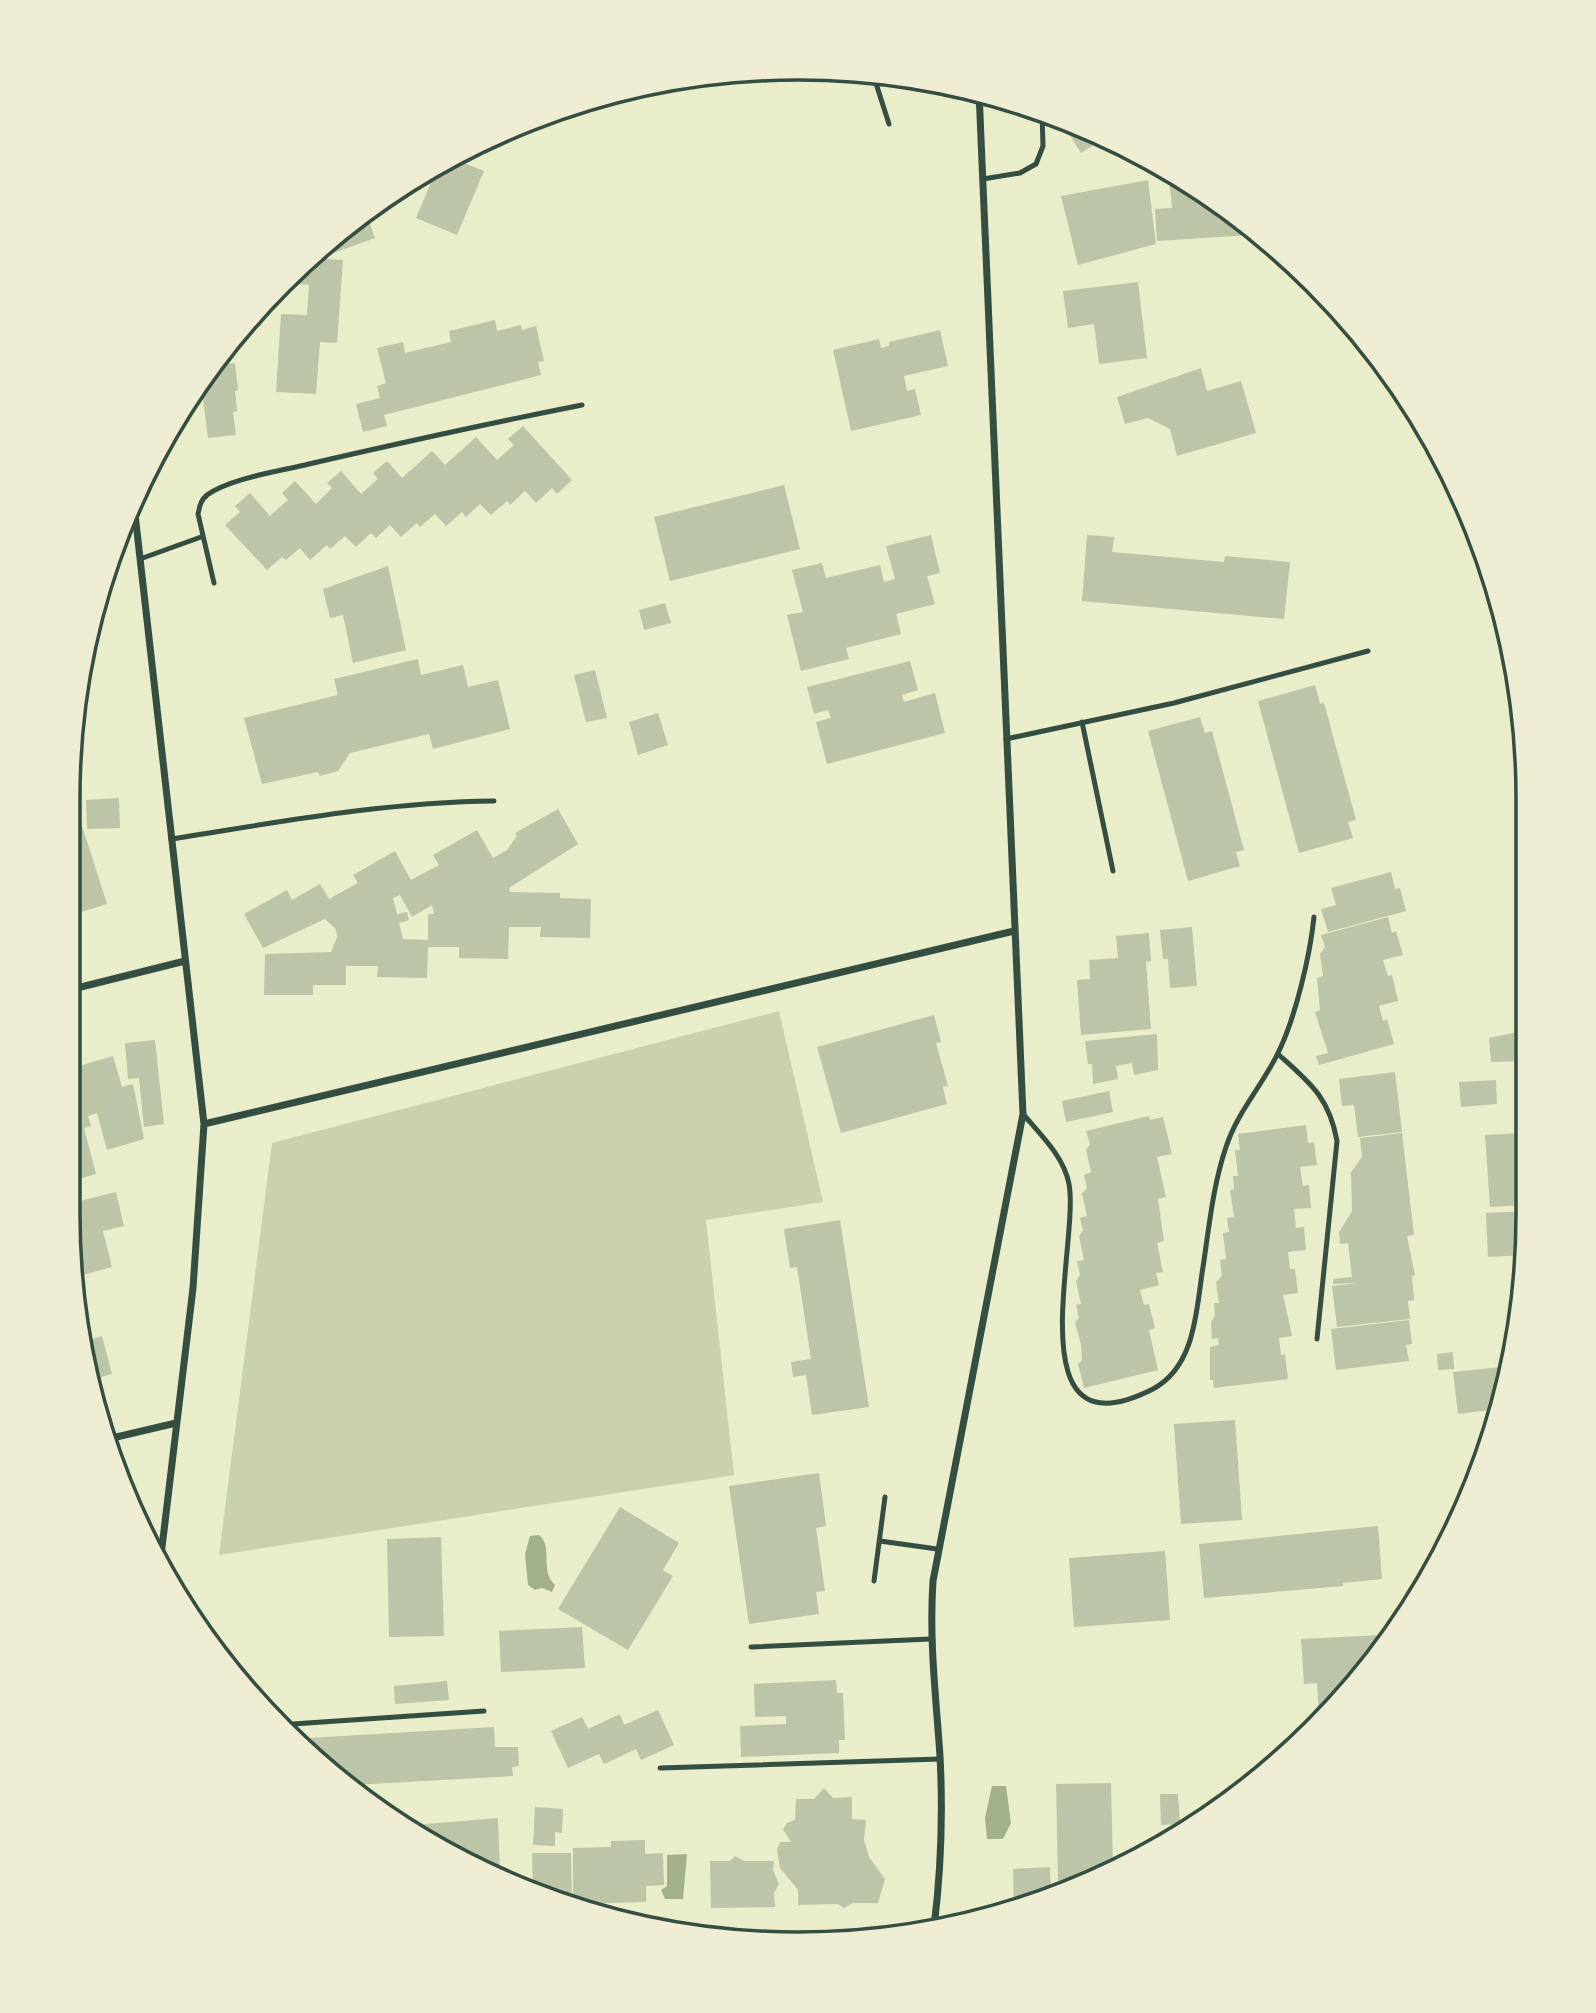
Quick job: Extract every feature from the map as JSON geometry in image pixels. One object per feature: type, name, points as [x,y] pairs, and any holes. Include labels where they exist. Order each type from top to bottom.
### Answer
[{"type":"street","points":[[935,1919],[940,1880],[940,1759],[930,1639],[937,1549],[1023,1114],[980,104]]},
{"type":"street","points":[[136,521],[204,1124],[192,1288],[162,1547]]},
{"type":"street","points":[[204,1124],[1014,931]]},
{"type":"street","points":[[80,987],[186,961]]},
{"type":"street","points":[[116,1437],[176,1423]]},
{"type":"lane","points":[[877,85],[889,124]]},
{"type":"lane","points":[[983,179],[1020,173],[1036,164],[1043,146],[1042,124]]},
{"type":"lane","points":[[214,583],[201,537],[200,503],[208,495],[232,484],[472,427],[582,405]]},
{"type":"lane","points":[[140,559],[201,537]]},
{"type":"lane","points":[[1006,739],[1174,703],[1368,651]]},
{"type":"lane","points":[[1082,722],[1113,872]]},
{"type":"lane","points":[[172,839],[350,811],[440,802],[494,801]]},
{"type":"lane","points":[[1023,1114],[1053,1149],[1067,1173],[1070,1188],[1069,1241],[1061,1319],[1062,1352],[1068,1376],[1087,1399],[1105,1403],[1152,1389],[1169,1379],[1182,1365],[1193,1329],[1225,1149],[1237,1118],[1278,1054],[1310,956],[1314,917]]},
{"type":"lane","points":[[1278,1054],[1324,1099],[1331,1111],[1337,1141],[1317,1339]]},
{"type":"lane","points":[[874,1581],[885,1497]]},
{"type":"lane","points":[[880,1541],[937,1549]]},
{"type":"lane","points":[[751,1647],[930,1639]]},
{"type":"lane","points":[[293,1724],[484,1711]]},
{"type":"lane","points":[[660,1768],[940,1759]]},
{"type":"shaded area","points":[[779,1011],[823,1202],[706,1220],[734,1475],[219,1555],[272,1143]]},
{"type":"shaded area","points":[[539,1535],[546,1546],[548,1573],[555,1585],[552,1592],[542,1588],[535,1590],[528,1585],[525,1554],[530,1536]]},
{"type":"shaded area","points":[[992,1786],[1006,1786],[1011,1823],[1003,1839],[987,1839],[985,1818]]},
{"type":"shaded area","points":[[687,1854],[683,1899],[665,1899],[661,1890],[667,1886],[667,1855]]},
{"type":"building","points":[[1069,133],[1094,145],[1081,153]]},
{"type":"building","points":[[464,163],[484,171],[457,235],[416,218],[431,182]]},
{"type":"building","points":[[1148,180],[1156,244],[1078,265],[1061,196]]},
{"type":"building","points":[[1170,185],[1197,201],[1243,235],[1157,241],[1155,209],[1172,208]]},
{"type":"building","points":[[369,223],[375,238],[331,254]]},
{"type":"building","points":[[325,259],[343,260],[337,343],[320,342],[316,394],[276,392],[281,314],[307,315],[309,285],[298,284]]},
{"type":"building","points":[[1138,282],[1147,358],[1099,364],[1094,324],[1068,328],[1063,291]]},
{"type":"building","points":[[495,320],[497,331],[521,325],[522,330],[536,326],[544,361],[538,362],[541,375],[384,415],[387,426],[363,432],[356,404],[380,398],[377,386],[386,383],[377,348],[403,342],[405,353],[451,342],[449,331]]},
{"type":"building","points":[[940,330],[948,366],[904,376],[907,391],[915,389],[921,415],[851,431],[833,350],[879,339],[881,348],[889,346],[889,342]]},
{"type":"building","points":[[235,363],[238,390],[235,391],[237,411],[233,412],[236,435],[208,438],[203,397],[227,364]]},
{"type":"building","points":[[1201,368],[1207,391],[1241,381],[1256,433],[1177,456],[1170,429],[1148,418],[1125,424],[1117,397]]},
{"type":"building","points":[[523,426],[572,480],[557,494],[552,488],[536,503],[525,491],[510,505],[507,501],[491,515],[480,504],[466,517],[462,512],[446,526],[435,514],[420,527],[417,523],[401,537],[390,525],[376,538],[371,533],[356,547],[345,536],[330,549],[327,545],[310,560],[300,548],[286,560],[282,557],[267,570],[225,525],[240,512],[235,506],[250,493],[270,516],[288,500],[282,493],[295,481],[316,504],[332,488],[327,483],[341,471],[361,494],[378,479],[373,473],[387,461],[402,478],[432,451],[445,465],[476,437],[497,460],[514,445],[508,439]]},
{"type":"building","points":[[784,485],[800,549],[670,581],[654,517]]},
{"type":"building","points":[[931,535],[940,573],[927,576],[935,604],[896,614],[901,634],[846,648],[849,659],[801,671],[787,615],[803,612],[792,570],[822,563],[826,578],[880,565],[884,582],[895,579],[886,546]]},
{"type":"building","points":[[1087,535],[1114,537],[1112,552],[1224,562],[1225,556],[1290,562],[1284,619],[1082,601]]},
{"type":"building","points":[[388,566],[406,650],[353,663],[343,615],[330,618],[323,589]]},
{"type":"building","points":[[665,603],[671,623],[644,630],[639,610]]},
{"type":"building","points":[[418,659],[421,675],[463,665],[468,687],[498,680],[510,729],[433,749],[429,734],[350,753],[338,771],[320,776],[318,772],[262,784],[244,718],[338,695],[334,679]]},
{"type":"building","points":[[910,661],[918,690],[902,695],[904,702],[935,693],[945,733],[827,764],[816,722],[831,718],[828,710],[814,714],[807,687]]},
{"type":"building","points":[[595,670],[607,718],[586,722],[574,675]]},
{"type":"building","points":[[1315,685],[1320,704],[1324,703],[1356,820],[1348,822],[1353,838],[1299,853],[1258,701]]},
{"type":"building","points":[[658,713],[668,745],[638,755],[629,722]]},
{"type":"building","points":[[1200,717],[1205,733],[1212,731],[1244,850],[1236,852],[1240,866],[1188,881],[1148,731]]},
{"type":"building","points":[[119,798],[120,828],[87,829],[86,800]]},
{"type":"building","points":[[558,809],[578,844],[509,888],[510,892],[560,893],[560,898],[591,899],[590,938],[540,937],[541,927],[509,927],[508,959],[459,958],[459,947],[428,947],[427,978],[377,977],[378,966],[346,966],[346,985],[313,985],[313,995],[264,995],[265,954],[331,952],[337,937],[336,929],[325,919],[263,948],[244,914],[287,890],[292,900],[320,884],[329,899],[358,883],[353,875],[395,851],[411,880],[439,865],[433,855],[477,830],[493,858],[507,850],[517,836],[515,833]],"holes":[[[400,895],[412,917],[432,905],[434,914],[428,914],[428,940],[403,939],[399,923],[409,920],[407,912],[397,914],[393,898]]]},
{"type":"building","points":[[80,820],[107,904],[80,912]]},
{"type":"building","points":[[1391,872],[1395,889],[1400,888],[1406,911],[1328,932],[1321,909],[1336,905],[1331,888]]},
{"type":"building","points":[[1388,917],[1392,933],[1396,931],[1403,955],[1383,960],[1388,976],[1392,975],[1398,1001],[1379,1006],[1383,1021],[1387,1019],[1394,1044],[1319,1065],[1316,1056],[1328,1053],[1315,1012],[1320,1010],[1317,978],[1323,976],[1320,954],[1325,947],[1321,935]]},
{"type":"building","points":[[1192,927],[1197,986],[1170,988],[1168,959],[1163,959],[1160,930]]},
{"type":"building","points":[[1149,933],[1151,961],[1146,962],[1151,1029],[1081,1035],[1077,980],[1090,979],[1089,960],[1118,958],[1116,936]]},
{"type":"building","points":[[934,1015],[941,1042],[936,1043],[948,1086],[943,1087],[947,1104],[841,1133],[817,1047]]},
{"type":"building","points":[[1516,1032],[1516,1061],[1491,1062],[1489,1038]]},
{"type":"building","points":[[1157,1034],[1158,1070],[1134,1075],[1132,1063],[1116,1066],[1118,1079],[1093,1084],[1092,1064],[1088,1064],[1085,1041]]},
{"type":"building","points":[[155,1040],[164,1124],[144,1127],[139,1078],[128,1079],[125,1043]]},
{"type":"building","points":[[113,1056],[122,1087],[133,1084],[144,1139],[107,1150],[97,1113],[88,1116],[91,1126],[84,1128],[96,1174],[80,1179],[80,1066]]},
{"type":"building","points":[[1395,1072],[1402,1132],[1358,1137],[1354,1105],[1342,1106],[1339,1079]]},
{"type":"building","points":[[1496,1080],[1497,1104],[1461,1107],[1459,1082]]},
{"type":"building","points":[[1109,1091],[1113,1112],[1066,1122],[1062,1101]]},
{"type":"building","points":[[1149,1116],[1150,1120],[1163,1117],[1172,1154],[1157,1157],[1166,1197],[1158,1199],[1164,1241],[1157,1243],[1163,1272],[1156,1273],[1159,1285],[1140,1290],[1144,1305],[1149,1304],[1155,1328],[1149,1330],[1158,1370],[1084,1388],[1078,1364],[1082,1360],[1081,1345],[1075,1323],[1079,1318],[1076,1305],[1081,1304],[1076,1281],[1080,1275],[1077,1261],[1084,1260],[1079,1236],[1083,1230],[1080,1218],[1087,1216],[1082,1194],[1087,1188],[1084,1175],[1091,1172],[1086,1150],[1090,1144],[1086,1131]]},
{"type":"building","points":[[1306,1125],[1308,1143],[1314,1142],[1317,1165],[1300,1167],[1303,1186],[1309,1185],[1311,1208],[1294,1209],[1296,1228],[1304,1227],[1306,1250],[1288,1252],[1290,1269],[1295,1269],[1298,1293],[1283,1295],[1292,1336],[1279,1338],[1281,1355],[1285,1354],[1288,1379],[1214,1388],[1213,1380],[1210,1380],[1210,1347],[1219,1345],[1218,1338],[1212,1339],[1211,1322],[1215,1316],[1214,1303],[1219,1303],[1216,1282],[1222,1276],[1220,1260],[1226,1259],[1223,1233],[1229,1232],[1227,1218],[1234,1217],[1230,1190],[1234,1189],[1233,1176],[1238,1176],[1235,1150],[1240,1150],[1238,1134]]},
{"type":"building","points":[[1402,1133],[1414,1235],[1407,1236],[1415,1275],[1412,1276],[1414,1300],[1408,1301],[1410,1319],[1337,1327],[1332,1286],[1358,1283],[1333,1284],[1333,1279],[1352,1277],[1348,1243],[1340,1244],[1339,1232],[1352,1211],[1351,1172],[1362,1157],[1360,1138]]},
{"type":"building","points":[[1516,1133],[1516,1206],[1490,1207],[1485,1135]]},
{"type":"building","points":[[116,1192],[124,1226],[103,1231],[112,1267],[83,1275],[82,1262],[80,1201]]},
{"type":"building","points":[[1516,1212],[1514,1256],[1488,1257],[1486,1213]]},
{"type":"building","points":[[840,1220],[869,1407],[812,1415],[806,1375],[793,1377],[791,1362],[811,1359],[797,1267],[790,1268],[784,1229]]},
{"type":"building","points":[[1409,1320],[1412,1344],[1406,1345],[1409,1361],[1336,1370],[1331,1329]]},
{"type":"building","points":[[102,1336],[112,1374],[99,1377],[92,1339]]},
{"type":"building","points":[[1453,1352],[1454,1369],[1438,1370],[1437,1354]]},
{"type":"building","points":[[1499,1367],[1488,1410],[1458,1414],[1453,1372]]},
{"type":"building","points":[[1235,1420],[1242,1520],[1181,1524],[1174,1424]]},
{"type":"building","points":[[819,1473],[826,1526],[816,1528],[825,1591],[816,1592],[819,1614],[749,1624],[729,1486]]},
{"type":"building","points":[[620,1507],[679,1543],[663,1570],[673,1576],[628,1650],[558,1609]]},
{"type":"building","points":[[1378,1526],[1382,1579],[1343,1583],[1343,1586],[1204,1598],[1199,1544]]},
{"type":"building","points":[[441,1537],[444,1636],[389,1637],[387,1539]]},
{"type":"building","points":[[1165,1551],[1170,1620],[1074,1627],[1069,1558]]},
{"type":"building","points":[[582,1627],[585,1668],[501,1672],[499,1631]]},
{"type":"building","points":[[1379,1635],[1318,1708],[1317,1683],[1304,1684],[1301,1639]]},
{"type":"building","points":[[836,1680],[837,1693],[843,1693],[845,1740],[839,1740],[839,1753],[741,1757],[740,1726],[786,1724],[786,1716],[755,1717],[754,1684]]},
{"type":"building","points":[[447,1681],[449,1700],[395,1704],[394,1686]]},
{"type":"building","points":[[658,1710],[674,1745],[641,1760],[636,1749],[604,1764],[599,1754],[568,1768],[551,1731],[582,1717],[588,1729],[620,1714],[624,1725]]},
{"type":"building","points":[[494,1727],[495,1747],[518,1747],[519,1766],[512,1767],[513,1776],[362,1785],[308,1738]]},
{"type":"building","points":[[1111,1783],[1113,1860],[1065,1881],[1058,1881],[1056,1784]]},
{"type":"building","points":[[824,1788],[833,1798],[852,1797],[852,1819],[866,1820],[864,1840],[869,1857],[885,1879],[878,1903],[853,1903],[844,1908],[838,1904],[798,1905],[798,1890],[780,1868],[777,1850],[780,1842],[791,1842],[783,1829],[787,1823],[795,1820],[796,1799],[814,1799]]},
{"type":"building","points":[[1160,1794],[1178,1794],[1180,1822],[1161,1825]]},
{"type":"building","points":[[535,1807],[563,1809],[562,1833],[555,1832],[555,1846],[533,1845]]},
{"type":"building","points":[[498,1818],[500,1867],[481,1859],[420,1825]]},
{"type":"building","points":[[645,1840],[645,1854],[663,1853],[664,1885],[646,1886],[646,1902],[597,1903],[573,1896],[573,1848],[611,1847],[611,1841]]},
{"type":"building","points":[[532,1853],[571,1853],[572,1896],[533,1882]]},
{"type":"building","points":[[735,1856],[744,1861],[774,1861],[773,1870],[779,1884],[774,1893],[775,1907],[711,1908],[710,1861],[730,1861]]},
{"type":"building","points":[[1050,1867],[1051,1886],[1014,1899],[1013,1869]]}]
